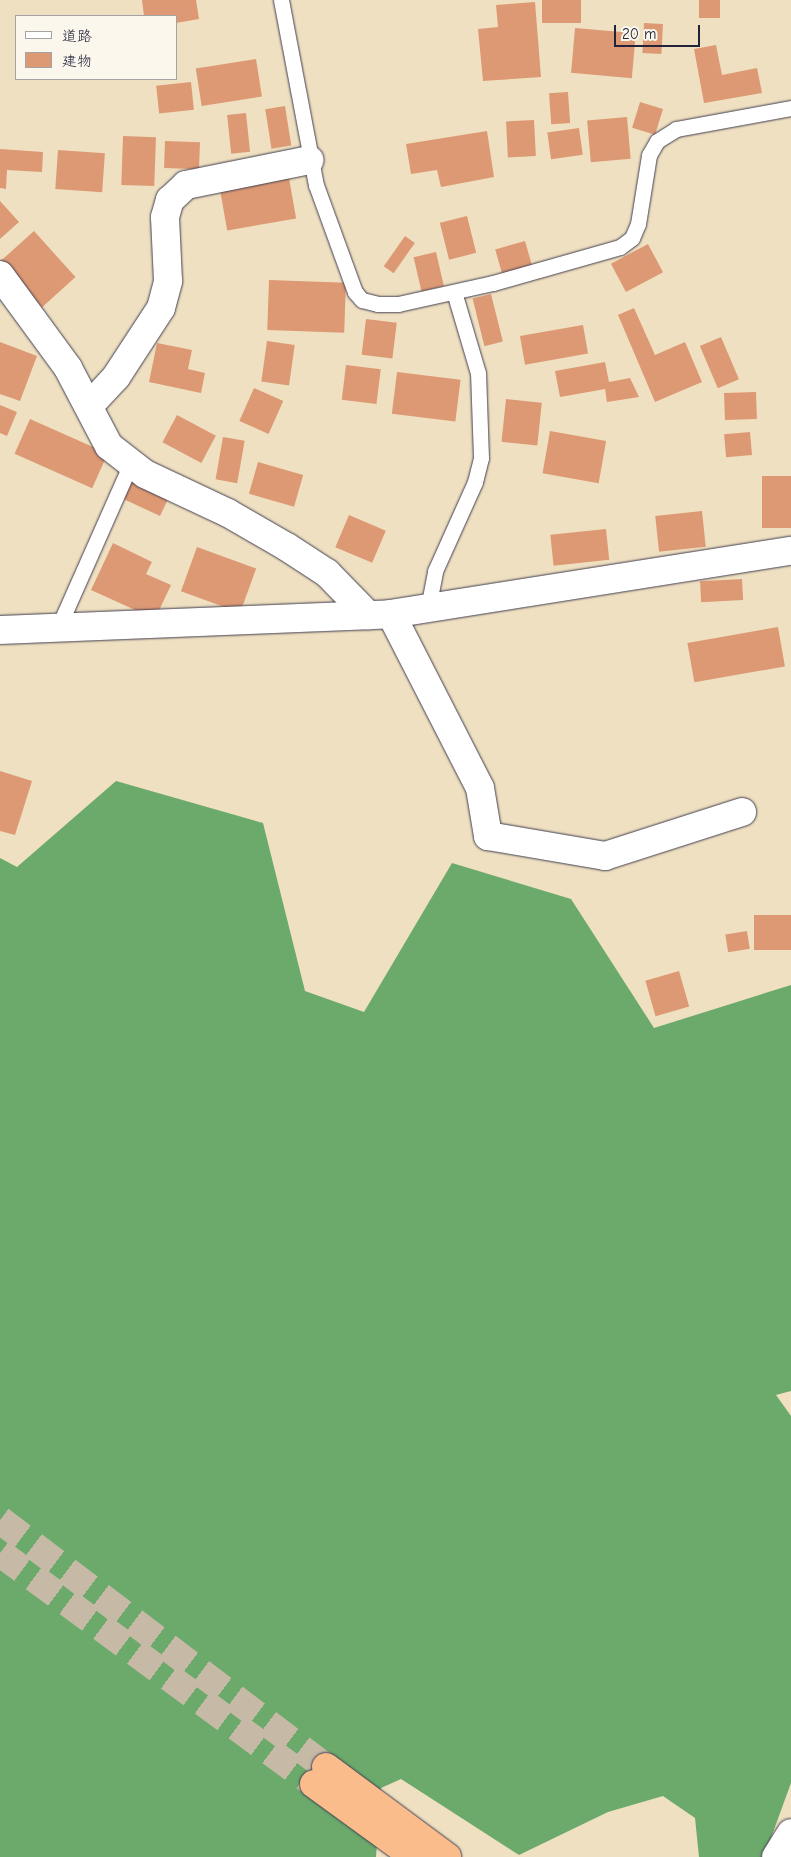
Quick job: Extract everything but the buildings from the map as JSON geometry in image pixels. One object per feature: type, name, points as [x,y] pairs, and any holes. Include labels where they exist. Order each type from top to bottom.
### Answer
[{"type":"highway","points":[[414,1857],[320,1775],[447,1857]]},
{"type":"street","points":[[89,406],[116,377],[161,308],[168,281],[166,217],[170,200],[186,185],[310,160]]},
{"type":"street","points":[[0,275],[68,368],[109,446],[145,474],[228,513],[287,548],[327,573],[380,615],[480,788],[488,836],[605,856],[742,812]]},
{"type":"street","points":[[0,630],[380,615],[791,551]]},
{"type":"street","points":[[776,1857],[791,1833]]},
{"type":"lane","points":[[281,0],[310,160],[348,275],[362,300],[398,304],[454,292],[620,247],[632,238],[638,224],[648,155],[657,141],[676,130],[791,108]]},
{"type":"lane","points":[[428,608],[435,571],[475,482],[482,458],[478,373],[454,292]]},
{"type":"lane","points":[[58,628],[131,463]]},
{"type":"green space","points":[[116,781],[263,823],[305,991],[364,1012],[452,863],[571,899],[654,1028],[791,985],[791,1391],[776,1395],[791,1416],[791,1783],[764,1857],[699,1857],[695,1818],[663,1796],[608,1812],[519,1855],[401,1779],[381,1788],[376,1857],[0,1857],[0,858],[17,867]]},
{"type":"tunnel","points":[[0,1520],[326,1767]]},
{"type":"tunnel","points":[[0,1553],[314,1784]]}]
